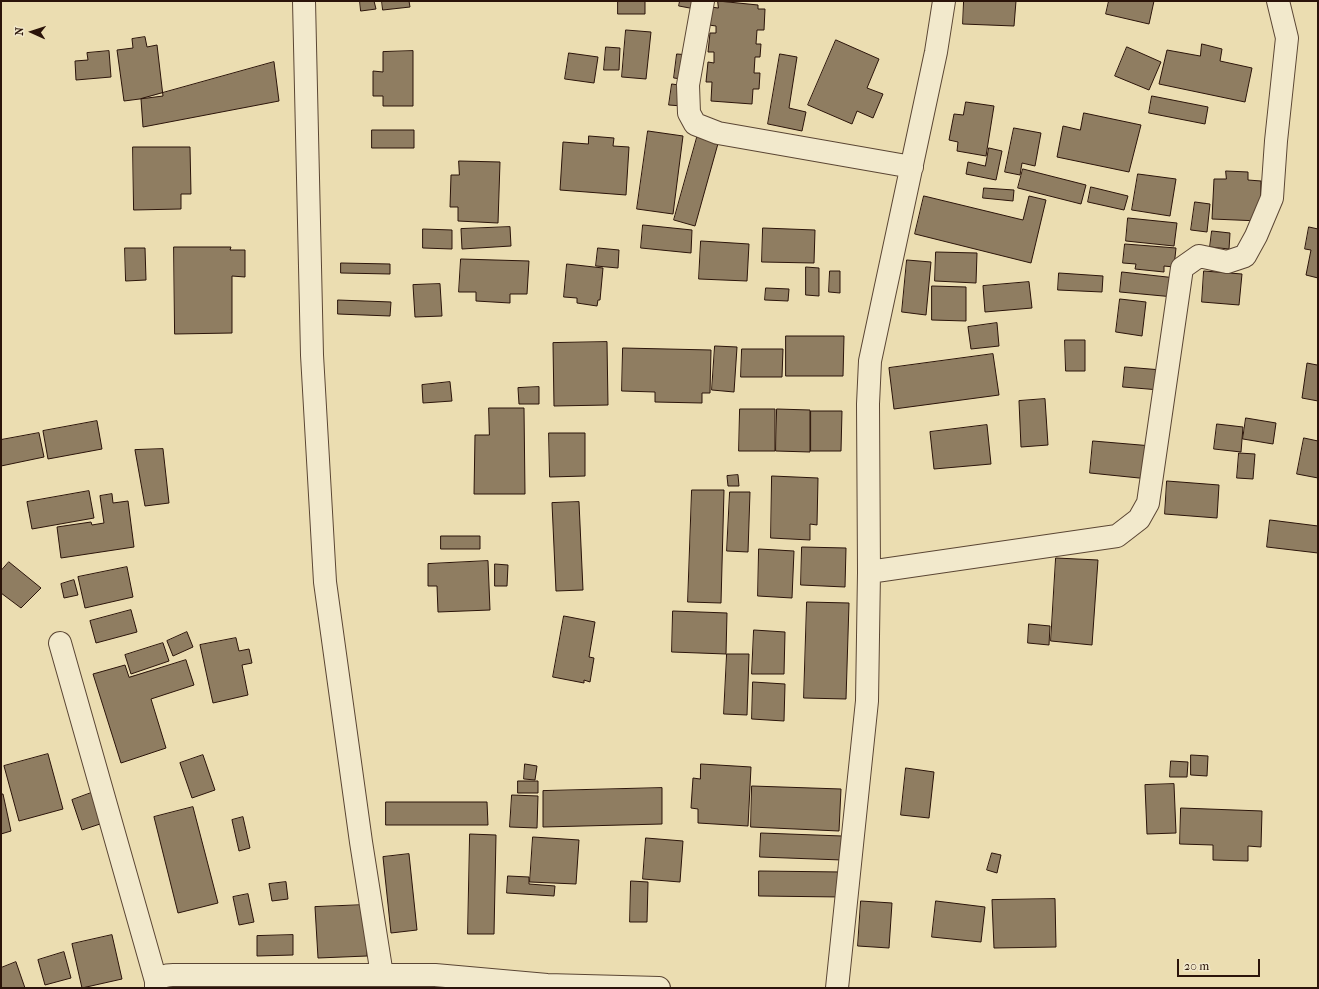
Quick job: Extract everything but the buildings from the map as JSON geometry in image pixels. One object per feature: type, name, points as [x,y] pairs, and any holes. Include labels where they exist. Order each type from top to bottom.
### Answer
[{"type":"street","points":[[304,1],[312,355],[325,582],[360,842],[382,975]]},
{"type":"street","points":[[703,1],[688,85],[689,113],[695,124],[718,133],[912,167]]},
{"type":"street","points":[[837,988],[867,701],[869,572],[868,404],[870,361],[936,52],[944,1]]},
{"type":"street","points":[[869,572],[1117,536],[1138,518],[1148,503],[1182,268],[1199,256],[1227,262],[1245,256],[1256,236],[1272,198],[1276,142],[1287,38],[1278,1]]},
{"type":"street","points":[[60,643],[156,984]]},
{"type":"street","points":[[156,984],[162,976],[173,975],[382,975],[436,982],[659,988]]}]
